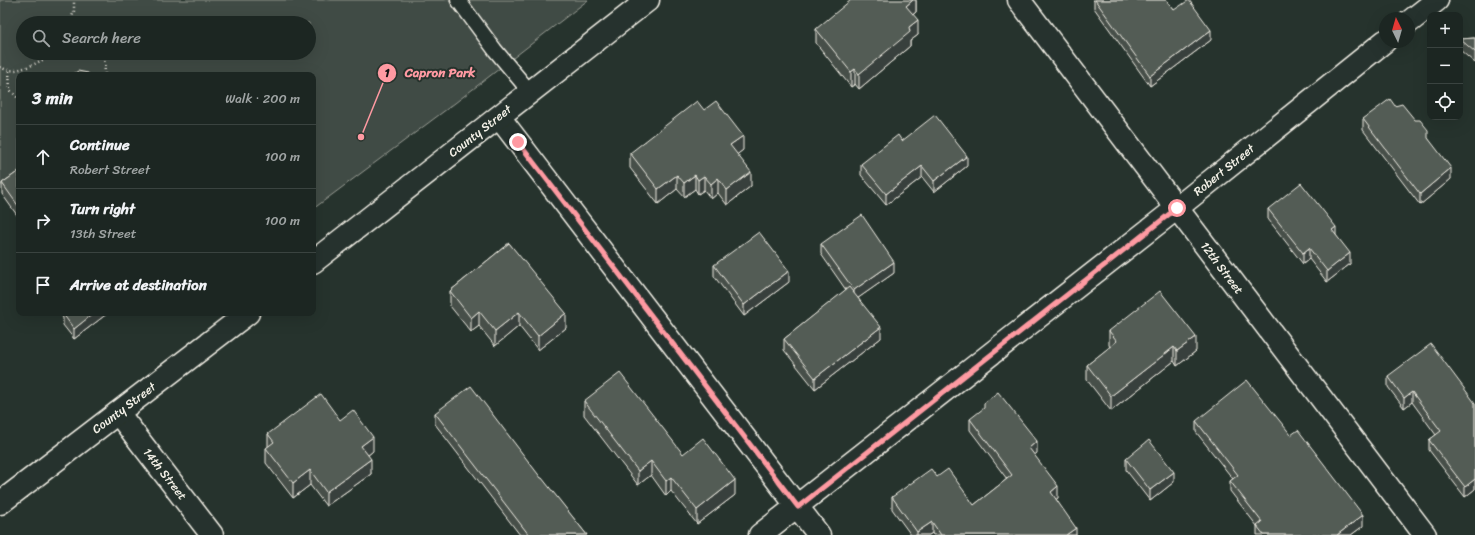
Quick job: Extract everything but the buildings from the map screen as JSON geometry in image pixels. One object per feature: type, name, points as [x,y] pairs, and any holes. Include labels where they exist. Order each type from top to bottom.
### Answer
[{"type":"main road","name":"County Street","points":[[316,260],[648,0]]},
{"type":"main road","name":"12th Street","points":[[1019,0],[1424,535]]},
{"type":"main road","points":[[1415,17],[1437,0]]},
{"type":"main road","name":"Robert Street","points":[[760,535],[798,507],[1379,47]]},
{"type":"main road","points":[[499,116],[820,535]]},
{"type":"main road","name":"County Street","points":[[0,503],[244,316]]},
{"type":"main road","name":"14th Street","points":[[118,413],[212,535]]},
{"type":"lane","points":[[458,0],[495,50],[530,92]]},
{"type":"path","points":[[72,16],[74,0]]},
{"type":"path","points":[[0,67],[9,70],[25,68],[43,60]]},
{"type":"path","points":[[104,60],[105,72]]},
{"type":"path","points":[[9,70],[10,90],[16,96]]},
{"type":"shaded area","points":[[0,0],[588,0],[455,103],[316,207],[316,72],[16,72],[16,173],[0,186]]},
{"type":"place","name":"Capron Park","points":[[361,137]]},
{"type":"route","points":[[518,142],[798,507],[1177,208]]}]
